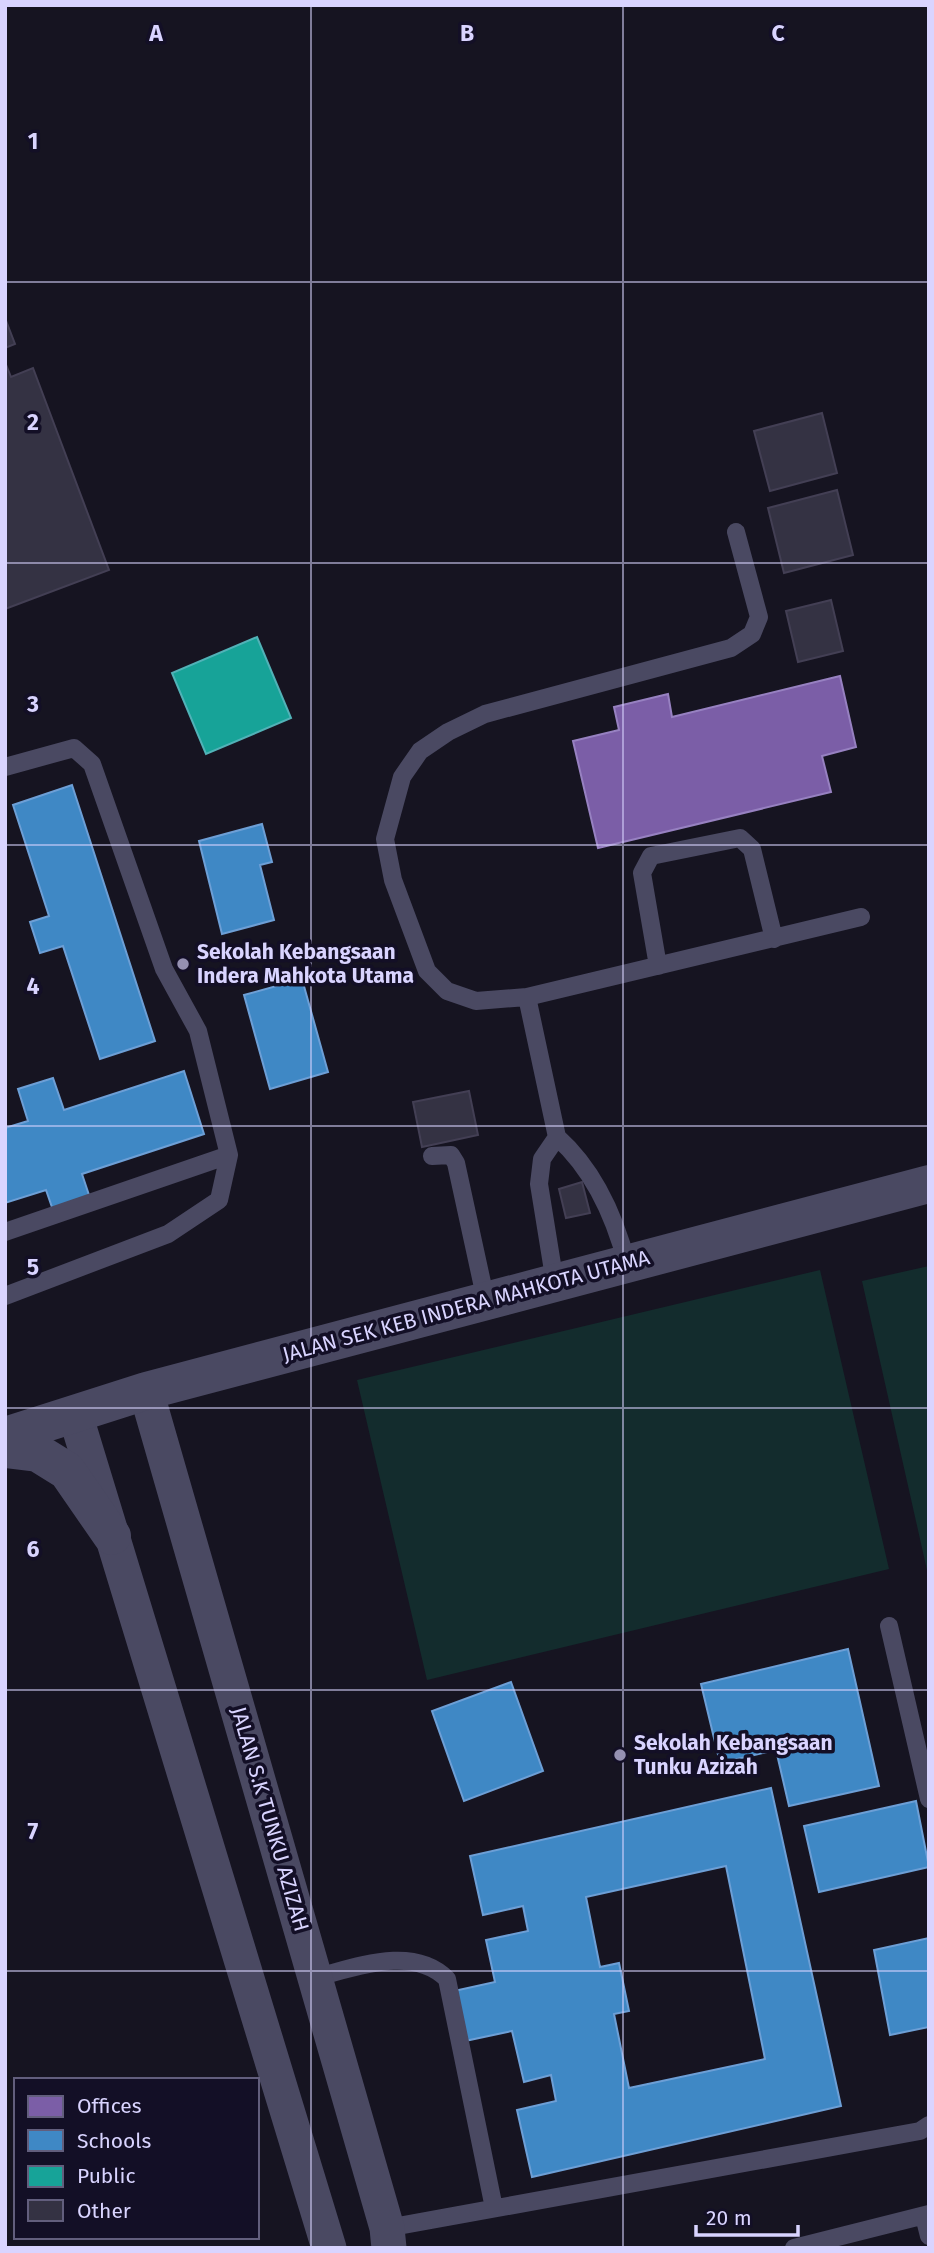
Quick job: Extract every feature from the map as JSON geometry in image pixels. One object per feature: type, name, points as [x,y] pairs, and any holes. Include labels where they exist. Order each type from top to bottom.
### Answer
[{"type":"street","name":"JALAN SEK KEB INDERA MAHKOTA UTAMA","points":[[5,1436],[146,1391],[929,1184]]},
{"type":"street","name":"JALAN S.K TUNKU AZIZAH","points":[[146,1391],[317,1977],[388,2238]]},
{"type":"street","points":[[75,1414],[329,2248]]},
{"type":"street","points":[[5,1449],[38,1453],[67,1471],[112,1536]]},
{"type":"lane","points":[[736,532],[759,617],[752,634],[731,648],[485,714],[448,732],[420,751],[402,777],[385,839],[393,880],[427,971],[447,991],[476,1001],[527,997],[861,917]]},
{"type":"lane","points":[[5,767],[74,748],[92,764],[164,969],[198,1031],[229,1155],[219,1200],[168,1234],[5,1296]]},
{"type":"lane","points":[[658,966],[642,873],[651,856],[740,838],[752,849],[774,939]]},
{"type":"lane","points":[[527,997],[558,1137],[572,1150],[616,1223],[627,1264]]},
{"type":"lane","points":[[555,1283],[539,1184],[542,1159],[558,1137]]},
{"type":"lane","points":[[5,1233],[229,1155]]},
{"type":"lane","points":[[432,1156],[451,1156],[456,1163],[486,1301]]},
{"type":"lane","points":[[889,1626],[929,1799]]},
{"type":"lane","points":[[317,1977],[388,1960],[436,1968],[447,1979],[494,2208]]},
{"type":"lane","points":[[388,2238],[494,2208],[920,2131],[929,2125]]},
{"type":"lane","points":[[794,2248],[859,2240],[926,2215],[929,2236]]},
{"type":"green space","points":[[929,1266],[929,1579],[862,1281]]},
{"type":"green space","points":[[820,1270],[889,1569],[427,1680],[357,1380]]},
{"type":"building: Offices","points":[[840,676],[856,747],[822,756],[831,792],[598,848],[573,741],[619,730],[614,707],[668,694],[672,717]]},
{"type":"building: Schools","points":[[72,785],[155,1041],[100,1059],[63,946],[40,953],[30,922],[49,916],[13,805]]},
{"type":"building: Schools","points":[[262,824],[272,862],[260,865],[274,920],[222,934],[199,841]]},
{"type":"building: Schools","points":[[302,979],[328,1072],[270,1089],[244,995]]},
{"type":"building: Schools","points":[[184,1071],[204,1134],[82,1174],[91,1201],[54,1213],[46,1190],[5,1203],[5,1128],[28,1121],[18,1089],[53,1078],[64,1110]]},
{"type":"building: Schools","points":[[848,1649],[879,1786],[789,1806],[776,1750],[720,1763],[701,1684]]},
{"type":"building: Schools","points":[[511,1682],[543,1771],[464,1801],[432,1711]]},
{"type":"building: Schools","points":[[771,1788],[841,2106],[532,2177],[517,2110],[556,2101],[551,2075],[524,2082],[512,2031],[465,2041],[454,1991],[495,1982],[486,1940],[528,1931],[523,1906],[483,1915],[470,1856]],"holes":[[[726,1866],[765,2059],[629,2088],[614,2014],[629,2011],[619,1963],[600,1967],[586,1897]]]},
{"type":"building: Schools","points":[[916,1801],[929,1867],[819,1892],[804,1826]]},
{"type":"building: Schools","points":[[929,1938],[929,2027],[890,2035],[874,1950]]},
{"type":"building: Public","points":[[257,637],[291,718],[206,754],[172,673]]},
{"type":"building: Other","points":[[5,318],[15,344],[5,348]]},
{"type":"building: Other","points":[[5,362],[11,377],[33,368],[109,570],[5,609]]},
{"type":"building: Other","points":[[822,413],[837,473],[770,491],[754,431]]},
{"type":"building: Other","points":[[837,490],[853,555],[784,573],[768,508]]},
{"type":"building: Other","points":[[831,600],[843,651],[798,662],[786,611]]},
{"type":"building: Other","points":[[469,1091],[478,1135],[422,1147],[413,1102]]},
{"type":"building: Other","points":[[582,1182],[590,1213],[566,1218],[559,1189]]},
{"type":"place","name":"Sekolah Kebangsaan Indera Mahkota Utama","points":[[183,964]]},
{"type":"place","name":"Sekolah Kebangsaan Tunku Azizah","points":[[620,1755]]}]
